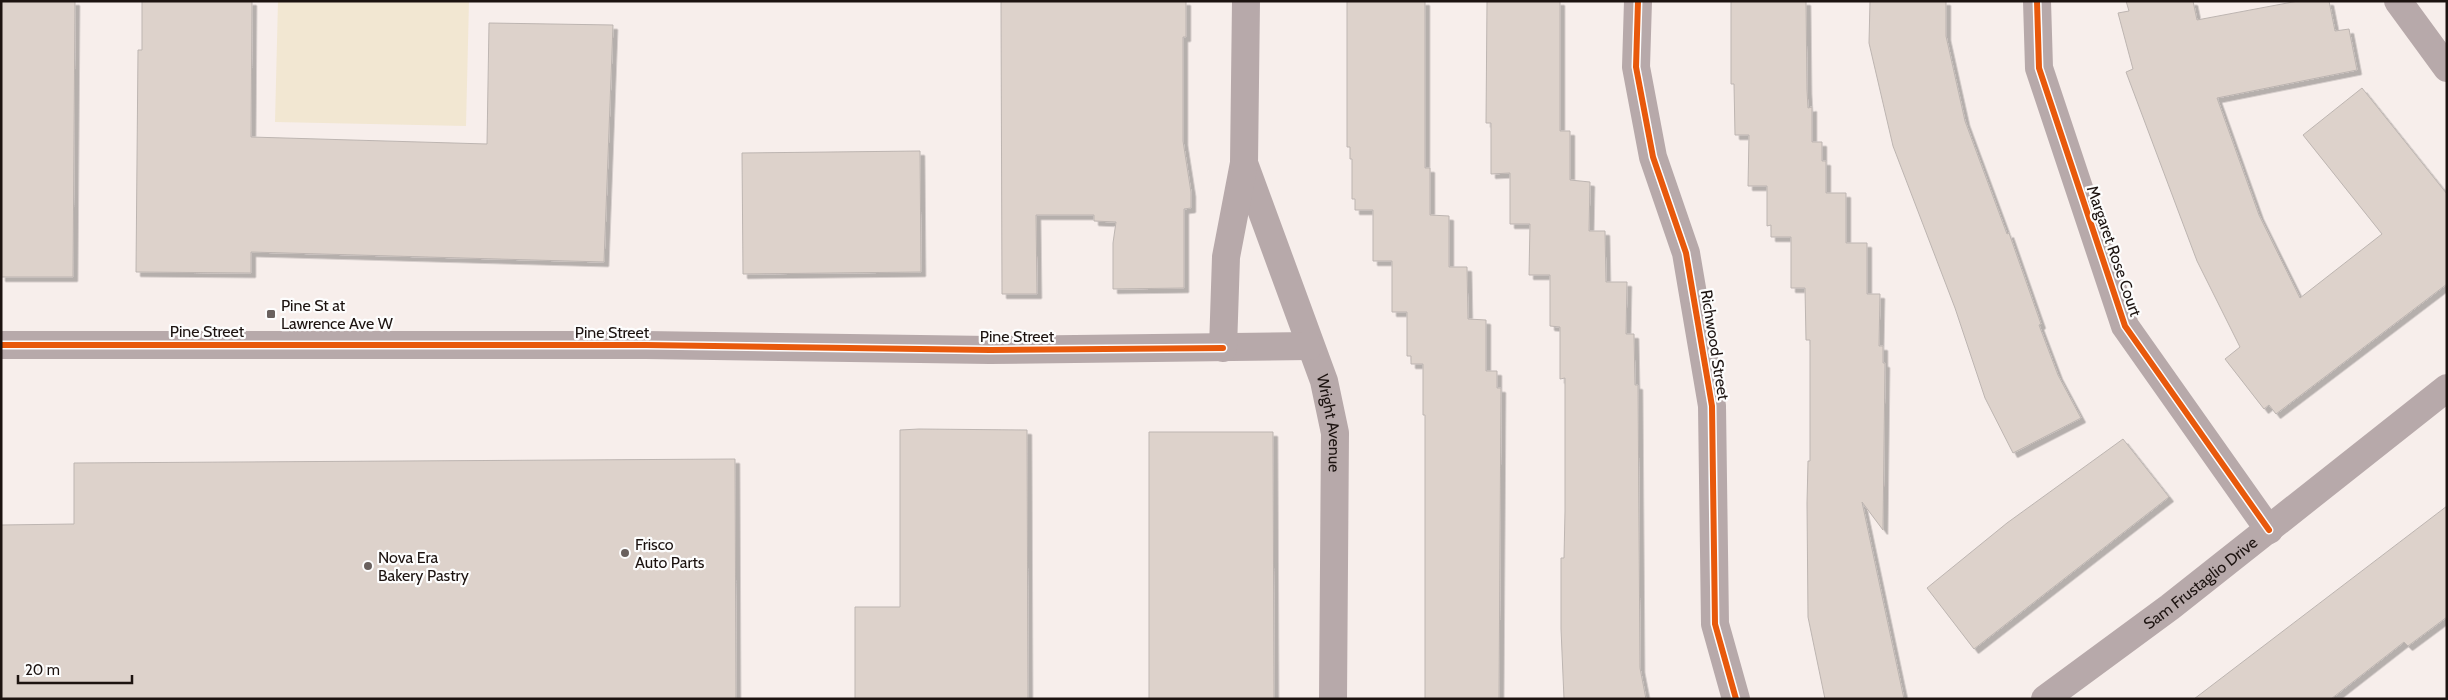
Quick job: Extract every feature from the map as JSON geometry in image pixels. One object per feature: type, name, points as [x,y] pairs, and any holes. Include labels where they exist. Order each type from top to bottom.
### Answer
[{"type":"street","name":"Wright Avenue","points":[[1223,348],[1226,257],[1244,163],[1246,1]]},
{"type":"street","name":"Richwood Street","points":[[1638,1],[1636,67],[1653,157],[1686,253],[1712,406],[1715,624],[1736,699]]},
{"type":"street","name":"Margaret Rose Court","points":[[2036,1],[2039,68],[2125,326],[2269,530]]},
{"type":"street","points":[[2398,1],[2447,68]]},
{"type":"street","name":"Wright Avenue","points":[[1244,163],[1309,346],[1324,381],[1335,433],[1333,699]]},
{"type":"street","name":"Pine Street","points":[[1,345],[646,345],[990,350],[1309,346]]},
{"type":"street","name":"Sam Frustaglio Drive","points":[[2045,699],[2170,607],[2447,388]]},
{"type":"shaded area","points":[[278,1],[469,1],[466,126],[275,122]]},
{"type":"building","points":[[1,1],[75,1],[73,277],[1,277]]},
{"type":"building","points":[[142,1],[252,1],[251,137],[487,144],[489,23],[613,25],[604,262],[251,252],[251,273],[136,272],[138,50],[142,50]]},
{"type":"building","points":[[1001,1],[1186,1],[1186,37],[1183,37],[1183,141],[1191,192],[1191,208],[1184,209],[1184,288],[1113,289],[1113,243],[1116,222],[1094,221],[1094,215],[1036,215],[1037,294],[1002,294]]},
{"type":"building","points":[[1347,1],[1425,1],[1425,168],[1430,168],[1430,215],[1449,216],[1449,267],[1467,267],[1468,319],[1486,320],[1486,371],[1497,371],[1497,388],[1501,388],[1499,699],[1425,699],[1425,415],[1423,415],[1423,364],[1411,364],[1411,356],[1407,356],[1407,312],[1392,312],[1392,261],[1373,261],[1373,210],[1355,210],[1355,199],[1352,199],[1352,159],[1350,159],[1350,147],[1347,147]]},
{"type":"building","points":[[1487,1],[1560,1],[1560,131],[1570,131],[1570,180],[1590,182],[1589,231],[1605,231],[1606,282],[1627,282],[1626,334],[1634,334],[1635,385],[1638,385],[1640,668],[1646,699],[1564,699],[1561,629],[1561,558],[1564,558],[1565,378],[1560,379],[1560,327],[1550,326],[1550,275],[1529,275],[1530,224],[1510,224],[1510,173],[1491,174],[1491,123],[1486,123]]},
{"type":"building","points":[[1731,1],[1806,1],[1807,90],[1808,108],[1812,107],[1812,142],[1822,142],[1822,161],[1826,161],[1826,193],[1846,193],[1846,243],[1867,243],[1867,294],[1880,294],[1879,346],[1883,346],[1883,363],[1885,363],[1883,530],[1862,502],[1904,699],[1825,699],[1808,617],[1807,503],[1808,461],[1810,461],[1810,340],[1806,340],[1805,288],[1791,288],[1791,237],[1771,237],[1771,225],[1767,226],[1767,186],[1748,186],[1749,135],[1735,135],[1734,84],[1731,84]]},
{"type":"building","points":[[1870,1],[1946,1],[1946,36],[1965,121],[2007,234],[2009,233],[2041,324],[2039,325],[2058,375],[2081,418],[2013,453],[1985,398],[1955,308],[1893,146],[1869,43]]},
{"type":"building","points":[[2126,1],[2193,1],[2197,20],[2298,1],[2329,1],[2335,31],[2349,29],[2357,70],[2217,98],[2259,215],[2300,298],[2382,234],[2303,135],[2362,88],[2447,194],[2447,284],[2276,414],[2269,405],[2264,409],[2225,359],[2240,347],[2197,261],[2126,72],[2133,69],[2118,13],[2129,11]]},
{"type":"building","points":[[920,151],[921,272],[743,274],[742,153]]},
{"type":"building","points":[[900,430],[1027,430],[1028,699],[855,699],[855,607],[900,607]]},
{"type":"building","points":[[1149,432],[1273,432],[1274,699],[1149,699]]},
{"type":"building","points":[[2123,439],[2169,497],[1974,649],[1927,588],[2007,523]]},
{"type":"building","name":"Nova Era Bakery Pastry","points":[[735,459],[736,699],[1,699],[1,525],[74,524],[74,463]]},
{"type":"building","points":[[2447,506],[2447,617],[2408,646],[2404,642],[2331,699],[2194,699]]},
{"type":"cycle path","points":[[1638,1],[1636,67],[1653,157],[1686,253],[1712,406],[1715,624],[1736,699]]},
{"type":"cycle path","points":[[2037,1],[2039,68],[2125,326],[2269,530]]},
{"type":"cycle path","points":[[1,345],[646,345],[990,350],[1223,348]]},
{"type":"place","name":"Pine St at Lawrence Ave W","points":[[271,314]]},
{"type":"place","name":"Frisco Auto Parts","points":[[625,553]]},
{"type":"place","name":"Nova Era Bakery Pastry","points":[[368,566]]}]
